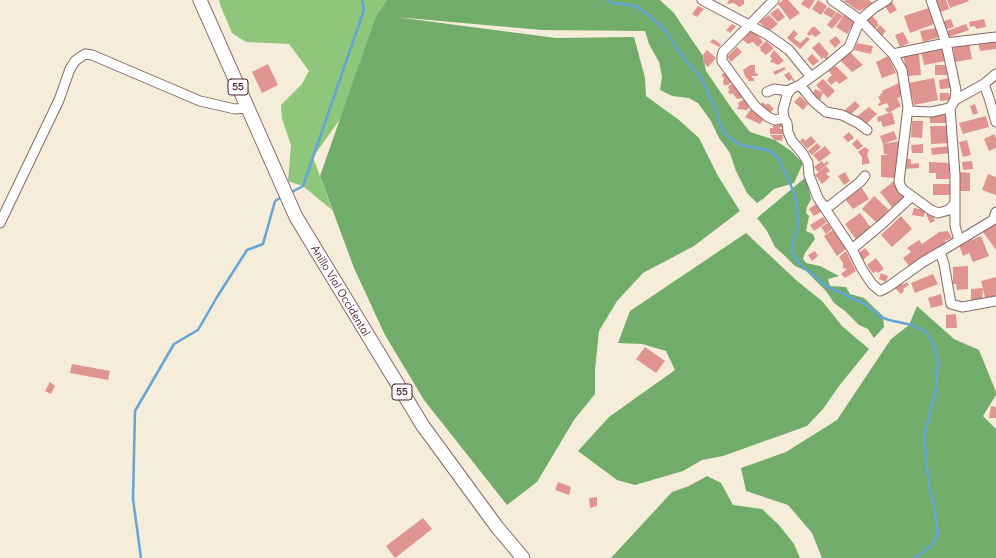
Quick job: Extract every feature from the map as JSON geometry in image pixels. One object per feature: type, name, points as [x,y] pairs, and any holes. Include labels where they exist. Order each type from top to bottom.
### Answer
[{"type":"highway","name":"Anillo Vial Occidental","points":[[200,0],[296,217],[423,426],[497,527],[522,558]]},
{"type":"street","points":[[702,0],[768,34],[789,50],[811,77]]},
{"type":"street","points":[[774,0],[723,52],[722,61],[755,106],[768,117],[775,120],[784,118]]},
{"type":"street","points":[[832,0],[860,20],[893,54],[902,70],[908,111],[898,182],[902,189],[931,210],[938,212],[949,210],[955,203]]},
{"type":"street","points":[[887,0],[874,8],[860,20],[849,47],[825,67],[800,85],[795,86],[787,95],[783,110],[784,118],[787,123],[788,132],[792,142],[803,154],[808,163],[809,175],[813,189],[852,249],[862,269],[872,284],[880,291],[923,262],[995,219]]},
{"type":"street","points":[[931,0],[946,43],[956,90],[953,104],[955,226],[959,240]]},
{"type":"street","points":[[893,54],[946,43],[996,37]]},
{"type":"street","points":[[0,223],[59,100],[70,69],[75,61],[84,54],[92,55],[200,101],[235,109],[247,108]]},
{"type":"street","points":[[908,111],[931,112],[953,104],[984,84],[996,74]]},
{"type":"street","points":[[984,84],[996,122]]},
{"type":"street","points":[[800,85],[813,101],[826,112],[842,115],[858,123],[867,130]]},
{"type":"street","points":[[767,92],[774,89],[789,91]]},
{"type":"street","points":[[824,207],[831,205],[842,197],[865,176]]},
{"type":"street","points":[[852,249],[912,196]]},
{"type":"street","points":[[940,252],[944,264],[951,304],[968,306],[996,301]]},
{"type":"green space","points":[[219,0],[387,0],[376,16],[343,115],[313,157],[332,210],[303,186],[288,181],[291,145],[282,119],[281,105],[302,84],[309,71],[289,44],[246,42],[232,33]]},
{"type":"green space","points":[[387,0],[660,0],[674,13],[703,56],[706,71],[750,132],[775,140],[791,151],[803,163],[794,183],[774,189],[757,203],[747,193],[736,171],[730,153],[719,138],[711,121],[698,103],[689,98],[672,96],[660,90],[662,77],[659,62],[649,44],[645,31],[542,30],[395,17],[556,38],[634,37],[645,78],[646,96],[679,120],[699,138],[718,176],[740,211],[694,246],[643,273],[617,301],[599,331],[595,370],[595,394],[574,420],[537,482],[507,505],[424,400],[385,335],[354,268],[320,176],[376,16]]},
{"type":"green space","points":[[806,177],[811,199],[806,213],[809,216],[806,231],[813,234],[815,239],[805,253],[803,259],[806,263],[820,266],[839,276],[828,279],[830,286],[846,287],[850,294],[864,298],[883,316],[884,327],[874,338],[868,329],[859,325],[845,311],[834,303],[826,291],[806,271],[795,266],[775,247],[767,231],[757,218]]},
{"type":"green space","points":[[746,233],[796,280],[822,301],[842,326],[869,349],[839,386],[823,409],[807,426],[723,456],[702,460],[683,471],[635,485],[617,480],[578,451],[609,417],[675,370],[666,351],[642,344],[618,343],[630,311]]},
{"type":"green space","points":[[917,306],[954,339],[979,350],[996,392],[996,395],[983,416],[996,429],[996,558],[822,558],[812,533],[788,505],[746,491],[741,468],[786,452],[837,420],[891,339],[909,325]]},
{"type":"green space","points":[[707,476],[721,483],[733,505],[762,509],[779,525],[794,544],[800,558],[611,558],[672,492],[689,486]]},
{"type":"building","points":[[729,0],[744,0],[744,4],[739,7],[734,3],[727,4]]},
{"type":"building","points":[[783,0],[788,0],[800,13],[790,20],[778,4]]},
{"type":"building","points":[[804,0],[815,0],[809,9],[801,4]]},
{"type":"building","points":[[818,0],[827,6],[821,15],[812,9]]},
{"type":"building","points":[[869,0],[873,4],[859,11],[844,1]]},
{"type":"building","points":[[933,0],[946,0],[949,9],[938,13]]},
{"type":"building","points":[[947,0],[968,0],[969,1],[950,8]]},
{"type":"building","points":[[892,2],[897,10],[890,14],[885,6]]},
{"type":"building","points":[[698,6],[704,9],[697,17],[692,14]]},
{"type":"building","points":[[828,7],[836,12],[832,18],[823,13]]},
{"type":"building","points":[[778,8],[785,17],[778,22],[770,14]]},
{"type":"building","points":[[929,8],[934,24],[910,33],[904,16]]},
{"type":"building","points":[[837,12],[843,16],[832,29],[827,25]]},
{"type":"building","points":[[769,15],[778,24],[769,31],[759,22]]},
{"type":"building","points":[[844,15],[855,21],[847,34],[836,27]]},
{"type":"building","points":[[871,15],[879,25],[874,29],[864,22]]},
{"type":"building","points":[[951,19],[954,27],[944,30],[941,22]]},
{"type":"building","points":[[984,19],[986,27],[976,29],[975,26],[970,27],[969,22]]},
{"type":"building","points":[[732,24],[736,26],[730,33],[726,30]]},
{"type":"building","points":[[966,24],[969,30],[949,37],[947,31]]},
{"type":"building","points":[[880,25],[886,31],[881,37],[875,31]]},
{"type":"building","points":[[812,27],[815,27],[821,33],[815,37],[812,34],[809,36],[807,34]]},
{"type":"building","points":[[753,28],[761,35],[759,37],[763,42],[758,47],[753,42],[748,44],[743,40]]},
{"type":"building","points":[[936,28],[940,37],[923,42],[920,31]]},
{"type":"building","points":[[794,30],[798,34],[794,38],[800,43],[807,37],[810,39],[800,49],[787,38]]},
{"type":"building","points":[[903,32],[909,43],[900,47],[895,35]]},
{"type":"building","points":[[836,36],[841,42],[835,48],[829,41]]},
{"type":"building","points":[[713,39],[721,44],[719,47],[710,42]]},
{"type":"building","points":[[996,40],[996,49],[980,51],[978,42]]},
{"type":"building","points":[[766,41],[774,48],[766,55],[760,50],[760,47]]},
{"type":"building","points":[[819,42],[829,54],[827,56],[829,58],[826,60],[824,57],[822,59],[812,48]]},
{"type":"building","points":[[857,43],[873,46],[871,54],[854,50]]},
{"type":"building","points":[[969,43],[972,59],[955,62],[953,45]]},
{"type":"building","points":[[944,46],[946,61],[924,65],[921,51]]},
{"type":"building","points":[[737,47],[742,52],[731,62],[727,57]]},
{"type":"building","points":[[707,50],[716,58],[708,67],[702,61],[704,58],[703,55]]},
{"type":"building","points":[[774,50],[784,61],[778,65],[770,61],[772,59],[770,56]]},
{"type":"building","points":[[849,51],[863,65],[852,72],[840,60]]},
{"type":"building","points":[[812,54],[819,61],[813,66],[807,59]]},
{"type":"building","points":[[919,54],[921,75],[908,76],[903,56]]},
{"type":"building","points":[[888,56],[896,73],[882,78],[876,62]]},
{"type":"building","points":[[268,64],[278,85],[262,93],[252,72]]},
{"type":"building","points":[[750,65],[755,65],[755,73],[758,74],[758,76],[752,76],[754,81],[748,81],[748,78],[747,79],[745,76],[743,70]]},
{"type":"building","points":[[935,65],[948,65],[949,75],[935,75]]},
{"type":"building","points":[[836,66],[848,78],[839,84],[836,81],[831,85],[827,80],[832,75],[828,70]]},
{"type":"building","points":[[784,67],[786,69],[775,75],[773,72]]},
{"type":"building","points":[[727,71],[734,80],[728,85],[724,85],[724,78],[721,75]]},
{"type":"building","points":[[789,72],[795,81],[792,79],[789,81],[784,75]]},
{"type":"building","points":[[934,78],[938,100],[914,105],[909,83]]},
{"type":"building","points":[[949,78],[950,88],[940,89],[939,80]]},
{"type":"building","points":[[823,79],[835,91],[828,98],[823,93],[820,100],[812,96],[815,89],[822,92],[816,85]]},
{"type":"building","points":[[735,81],[743,93],[743,98],[737,99],[732,93],[730,95],[728,91],[730,90],[728,87]]},
{"type":"building","points":[[899,83],[905,95],[897,98],[901,106],[888,113],[885,109],[889,107],[887,103],[879,106],[878,104],[881,102],[878,97],[883,93],[882,91]]},
{"type":"building","points":[[940,93],[949,93],[950,100],[940,101]]},
{"type":"building","points":[[800,96],[808,104],[803,110],[794,102]]},
{"type":"building","points":[[744,99],[747,103],[748,102],[749,108],[746,110],[737,109],[739,107],[738,103]]},
{"type":"building","points":[[855,101],[860,106],[850,115],[845,110]]},
{"type":"building","points":[[763,102],[766,105],[768,103],[774,109],[768,114],[759,106]]},
{"type":"building","points":[[975,104],[978,113],[973,115],[970,106]]},
{"type":"building","points":[[869,107],[877,114],[864,126],[856,117]]},
{"type":"building","points":[[751,109],[764,119],[760,124],[745,117]]},
{"type":"building","points":[[892,112],[895,124],[883,127],[881,121],[878,122],[877,117]]},
{"type":"building","points":[[930,112],[947,112],[947,123],[930,123]]},
{"type":"building","points":[[986,116],[989,127],[963,134],[959,123]]},
{"type":"building","points":[[912,121],[923,121],[922,138],[911,137]]},
{"type":"building","points":[[773,123],[782,123],[783,127],[780,127],[780,129],[783,129],[783,134],[770,134],[770,128],[773,128]]},
{"type":"building","points":[[930,126],[950,126],[951,143],[931,144]]},
{"type":"building","points":[[894,131],[897,139],[883,144],[880,136]]},
{"type":"building","points":[[849,132],[854,138],[848,142],[843,137]]},
{"type":"building","points":[[994,134],[996,138],[996,148],[989,151],[984,139]]},
{"type":"building","points":[[770,135],[783,135],[782,141],[775,140]]},
{"type":"building","points":[[811,136],[816,142],[807,149],[800,141],[803,138],[805,141]]},
{"type":"building","points":[[857,139],[863,146],[858,150],[852,144]]},
{"type":"building","points":[[967,140],[971,155],[963,157],[959,142]]},
{"type":"building","points":[[900,141],[896,178],[881,177],[881,155],[889,155],[884,154],[883,144]]},
{"type":"building","points":[[817,143],[821,147],[812,155],[808,151]]},
{"type":"building","points":[[923,144],[923,153],[912,153],[911,145]]},
{"type":"building","points":[[825,146],[831,153],[819,162],[813,155]]},
{"type":"building","points":[[951,146],[951,153],[932,155],[931,148]]},
{"type":"building","points":[[865,147],[869,150],[867,155],[870,163],[862,165],[862,157],[858,152]]},
{"type":"building","points":[[907,159],[911,159],[911,164],[919,163],[919,168],[903,169],[903,164],[907,164]]},
{"type":"building","points":[[822,161],[824,164],[827,161],[829,163],[818,172],[814,167]]},
{"type":"building","points":[[972,161],[973,169],[963,170],[962,162]]},
{"type":"building","points":[[929,162],[950,163],[949,179],[936,179],[936,173],[929,173]]},
{"type":"building","points":[[826,166],[830,171],[826,174],[830,177],[822,184],[815,175]]},
{"type":"building","points":[[845,172],[850,181],[844,185],[838,176]]},
{"type":"building","points":[[959,172],[970,173],[970,191],[958,191]]},
{"type":"building","points":[[988,174],[996,177],[996,195],[982,190]]},
{"type":"building","points":[[894,181],[906,196],[892,207],[880,192]]},
{"type":"building","points":[[933,184],[950,184],[950,195],[933,195]]},
{"type":"building","points":[[862,188],[869,199],[853,209],[845,199]]},
{"type":"building","points":[[874,196],[889,210],[877,223],[862,209]]},
{"type":"building","points":[[816,204],[821,212],[814,216],[809,209]]},
{"type":"building","points":[[914,208],[925,210],[924,217],[912,215]]},
{"type":"building","points":[[931,212],[935,221],[930,223],[926,214]]},
{"type":"building","points":[[860,213],[872,229],[857,241],[845,224]]},
{"type":"building","points":[[901,216],[912,229],[892,247],[881,235]]},
{"type":"building","points":[[823,217],[827,222],[814,231],[810,225]]},
{"type":"building","points":[[828,223],[832,229],[826,234],[821,227]]},
{"type":"building","points":[[995,224],[996,226],[996,250],[983,232]]},
{"type":"building","points":[[833,230],[846,249],[837,256],[824,236]]},
{"type":"building","points":[[948,231],[952,238],[945,241],[946,245],[909,266],[903,258],[911,252],[907,248],[919,240],[922,244],[939,232]]},
{"type":"building","points":[[981,236],[989,256],[973,262],[969,253],[963,256],[959,245]]},
{"type":"building","points":[[865,248],[870,254],[863,260],[857,254]]},
{"type":"building","points":[[815,251],[818,256],[812,261],[808,255]]},
{"type":"building","points":[[846,251],[856,271],[845,278],[841,274],[847,269],[843,268],[843,263],[839,257]]},
{"type":"building","points":[[876,258],[884,269],[878,273],[877,271],[873,273],[867,265]]},
{"type":"building","points":[[968,266],[968,289],[957,290],[956,284],[953,284],[953,267]]},
{"type":"building","points":[[881,273],[888,276],[886,282],[879,279]]},
{"type":"building","points":[[933,274],[938,284],[915,293],[911,283]]},
{"type":"building","points":[[996,277],[996,298],[986,301],[981,281]]},
{"type":"building","points":[[907,282],[909,285],[903,289],[904,291],[901,294],[895,288],[901,283],[903,285]]},
{"type":"building","points":[[983,288],[982,303],[971,302],[971,289]]},
{"type":"building","points":[[941,294],[943,305],[931,308],[928,298]]},
{"type":"building","points":[[956,314],[957,328],[946,328],[946,315]]},
{"type":"building","points":[[645,347],[665,361],[656,373],[636,359]]},
{"type":"building","points":[[72,364],[110,371],[108,380],[70,373]]},
{"type":"building","points":[[50,382],[55,386],[51,394],[45,391]]},
{"type":"building","points":[[991,406],[996,407],[996,418],[989,418]]},
{"type":"building","points":[[558,482],[571,487],[569,495],[555,490]]},
{"type":"building","points":[[597,497],[597,506],[590,508],[589,498]]},
{"type":"building","points":[[423,518],[432,529],[395,558],[386,546]]},
{"type":"waterway","points":[[290,193],[303,186],[364,10],[362,0]]},
{"type":"waterway","points":[[607,0],[612,3],[636,6],[650,16],[666,32],[686,61],[699,75],[706,87],[716,110],[721,128],[726,135],[740,145],[772,152],[779,159],[794,193],[797,206],[798,227],[792,242],[792,252],[799,263],[828,287],[865,304],[881,317],[912,325],[926,332],[933,343],[938,359],[936,389],[925,433],[925,447],[929,487],[934,504],[938,534],[931,546],[915,558]]},
{"type":"waterway","points":[[141,558],[133,499],[135,411],[174,344],[198,330],[247,250],[263,244],[275,201],[282,197]]}]
